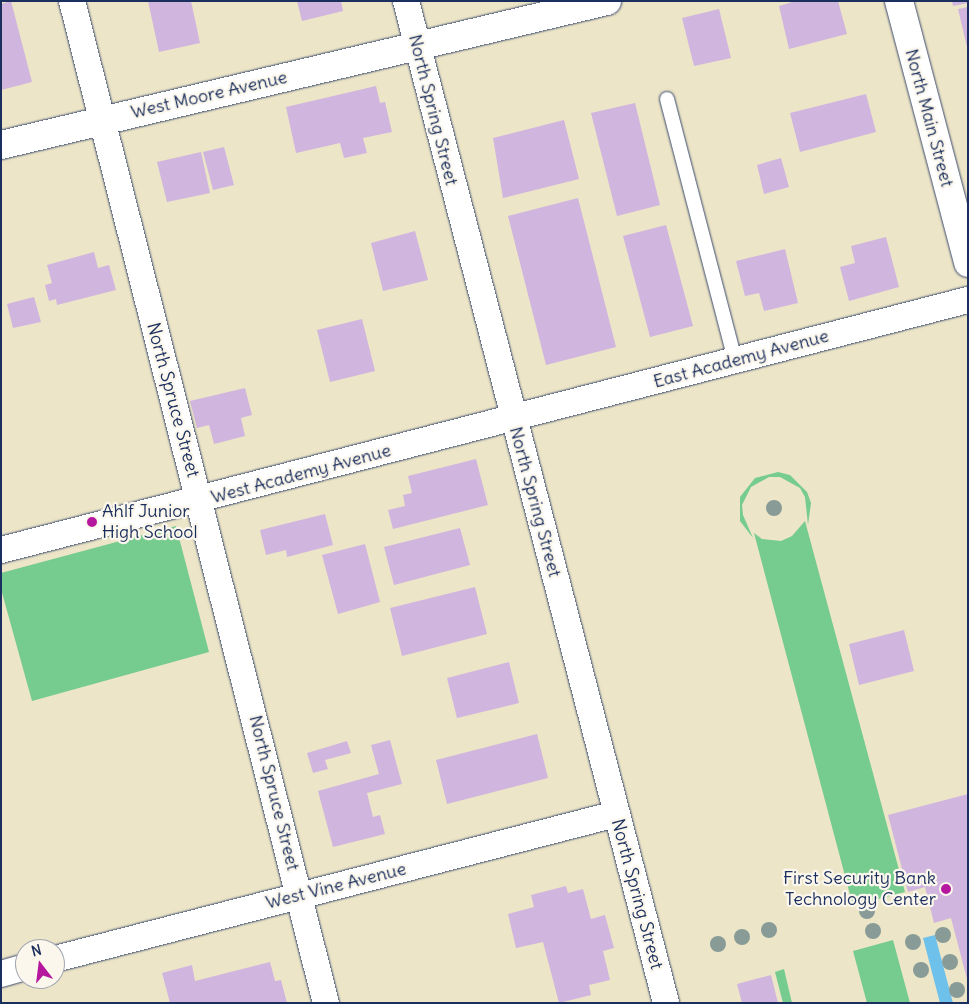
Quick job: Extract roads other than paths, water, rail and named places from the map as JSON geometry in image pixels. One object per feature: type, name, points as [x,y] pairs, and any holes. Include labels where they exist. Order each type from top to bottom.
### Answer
[{"type":"street","name":"North Spruce Street","points":[[72,1],[100,121],[199,501],[326,1003]]},
{"type":"street","name":"North Spring Street","points":[[406,1],[416,46],[666,1003]]},
{"type":"street","name":"West Moore Avenue","points":[[1,145],[607,1]]},
{"type":"street","name":"North Main Street","points":[[899,1],[968,263]]},
{"type":"street","name":"East Academy Avenue","points":[[513,417],[968,300]]},
{"type":"street","name":"West Academy Avenue","points":[[1,550],[199,501],[513,417]]},
{"type":"street","name":"West Vine Avenue","points":[[65,957],[616,814]]},
{"type":"street","points":[[1,974],[15,970]]},
{"type":"lane","points":[[667,100],[735,360]]},
{"type":"water","points":[[935,935],[953,1003],[940,1003],[923,938]]},
{"type":"place","name":"Ahlf Junior High School","points":[[92,522]]},
{"type":"place","name":"First Security Bank Technology Center","points":[[946,889]]}]
